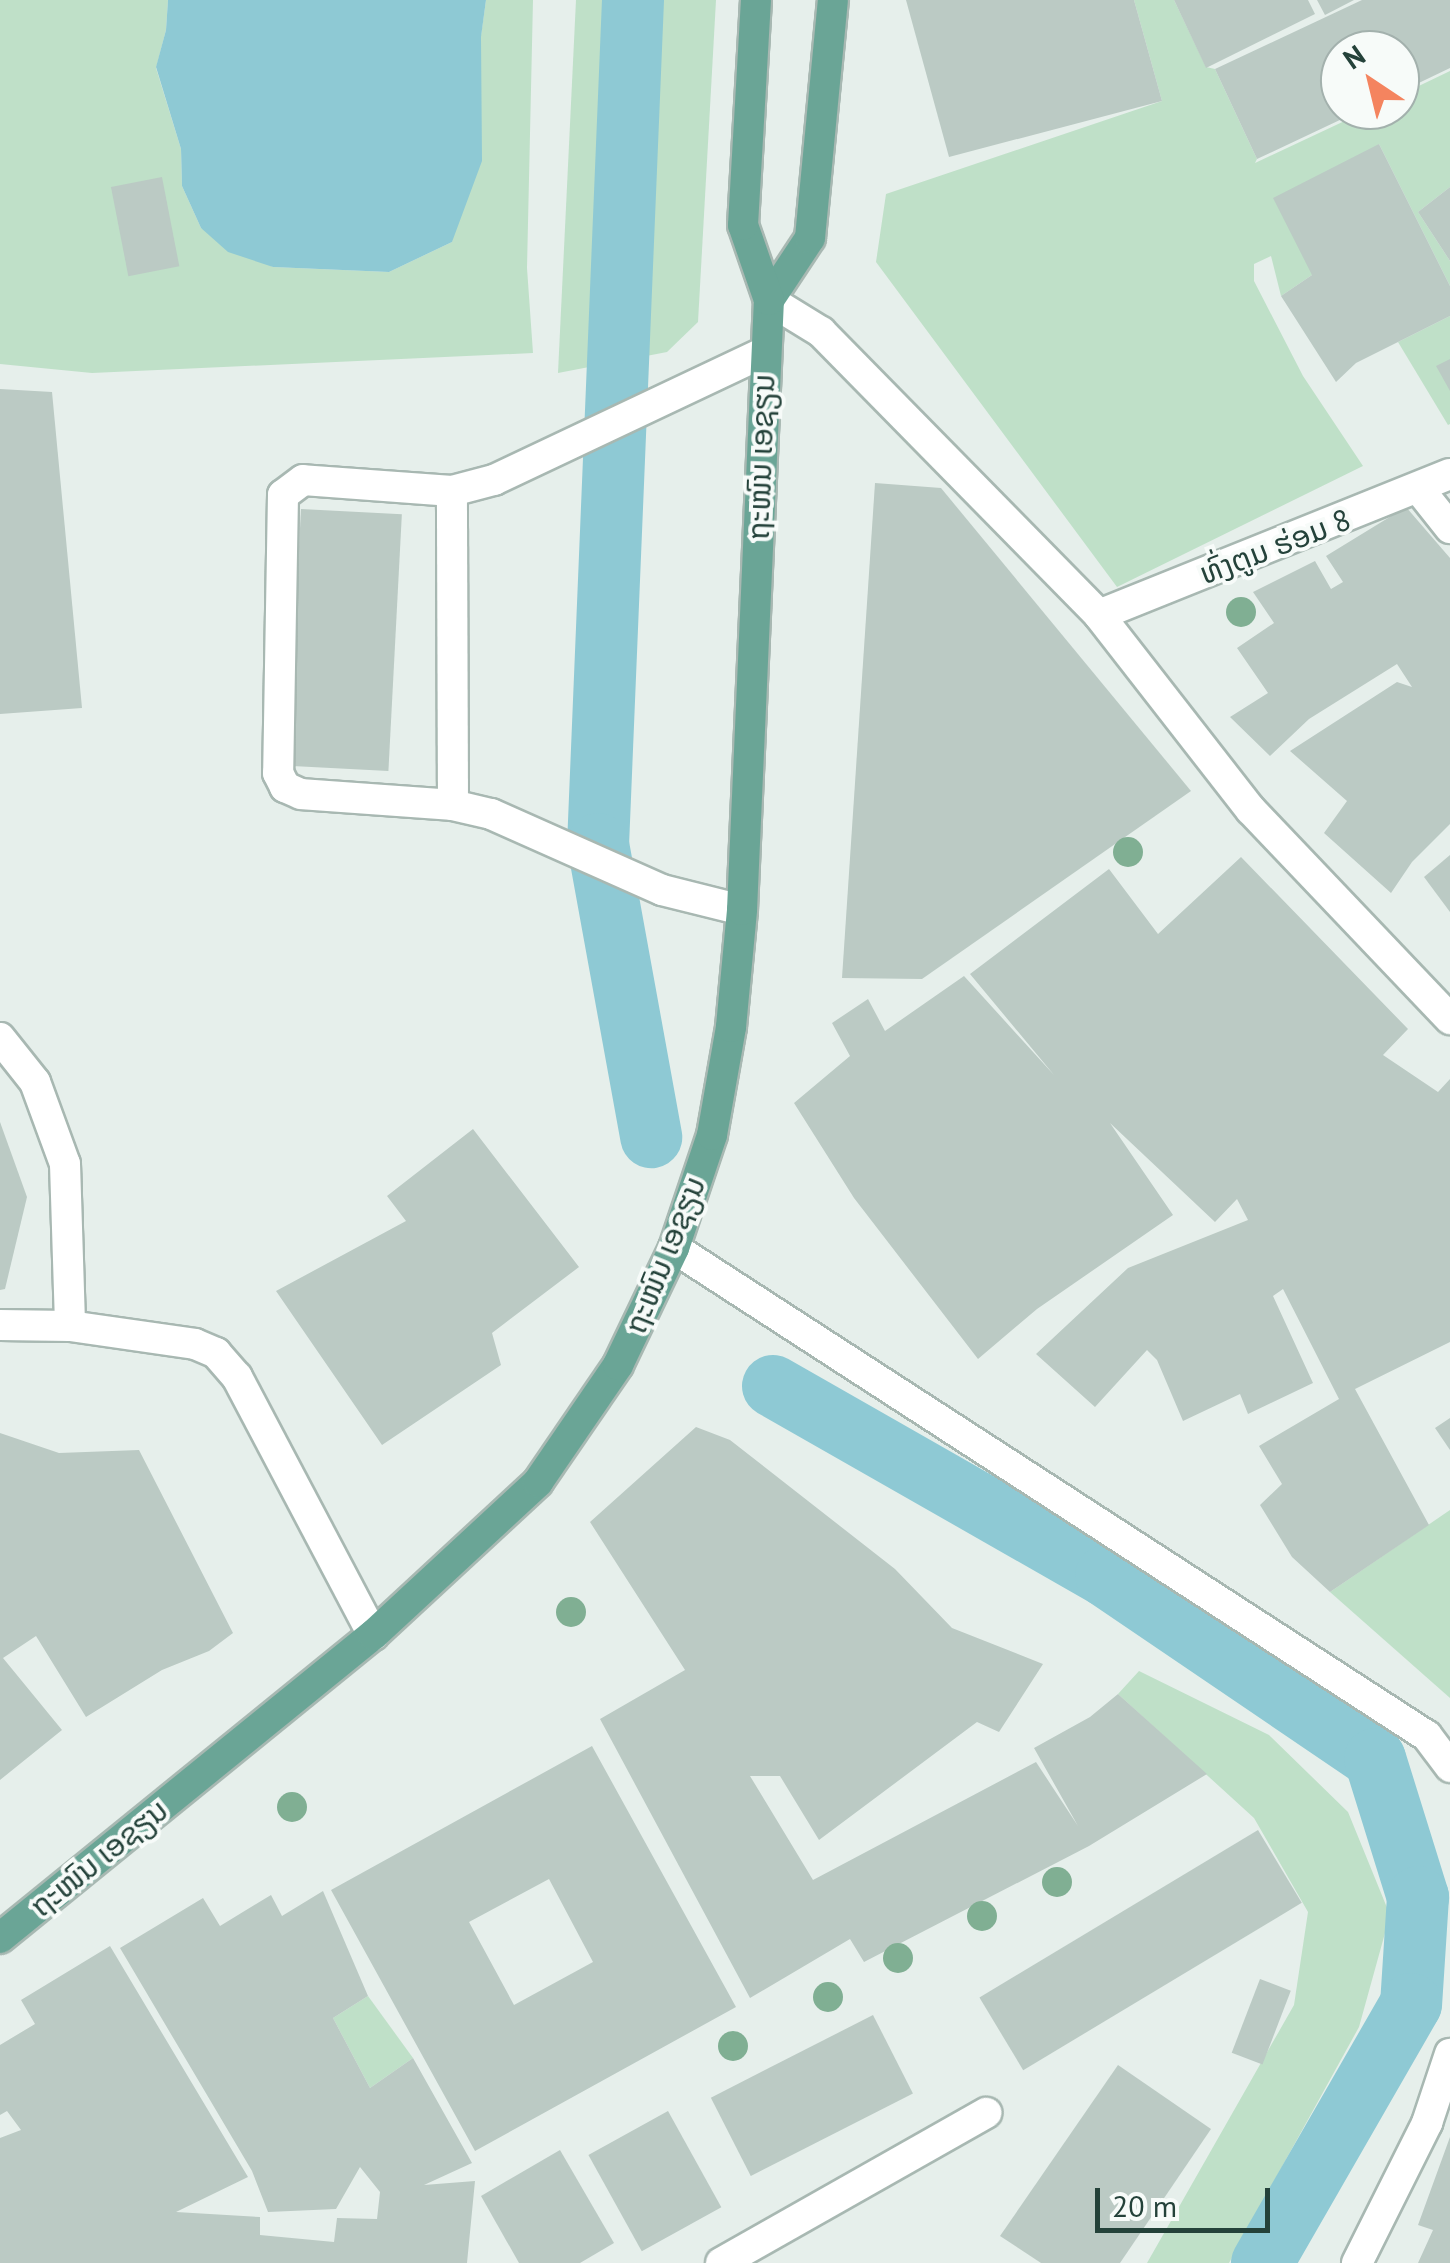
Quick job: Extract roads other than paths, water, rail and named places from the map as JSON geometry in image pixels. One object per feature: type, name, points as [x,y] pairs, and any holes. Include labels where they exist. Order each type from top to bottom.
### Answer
[{"type":"main road","name":"ຖະໜົນ ເອຊຽນ","points":[[0,1938],[373,1635],[538,1482],[618,1365],[674,1248],[712,1134],[731,1027],[742,910],[770,300],[742,226],[756,0]]},
{"type":"main road","name":"ຖະໜົນ ເອຊຽນ","points":[[770,300],[810,238],[833,0]]},
{"type":"street","points":[[770,300],[821,332],[1098,615],[1251,810],[1450,1019]]},
{"type":"street","points":[[742,910],[662,890],[490,814],[453,806],[300,794],[285,787],[278,773],[283,495],[303,480],[452,491],[494,480],[679,396],[765,352]]},
{"type":"street","name":"ທົ່ງຕູມ ຮ່ອມ 8","points":[[1098,615],[1419,490],[1450,474]]},
{"type":"street","points":[[1419,490],[1450,528]]},
{"type":"street","points":[[452,491],[453,806]]},
{"type":"street","points":[[0,1038],[35,1082],[65,1164],[70,1326]]},
{"type":"street","points":[[674,1248],[1427,1736],[1450,1767]]},
{"type":"street","points":[[0,1325],[70,1326],[195,1344],[216,1353],[237,1377],[373,1635]]},
{"type":"street","points":[[1357,2263],[1427,2124],[1450,2054]]},
{"type":"street","points":[[721,2263],[986,2113]]},
{"type":"water","points":[[168,0],[486,0],[481,37],[482,161],[452,242],[389,272],[273,267],[228,252],[201,228],[182,186],[181,149],[156,67],[166,30]]},
{"type":"waterway","points":[[633,0],[598,844],[651,1137]]},
{"type":"waterway","points":[[773,1386],[1106,1576],[1375,1759],[1418,1897],[1411,2004],[1262,2263]]}]
